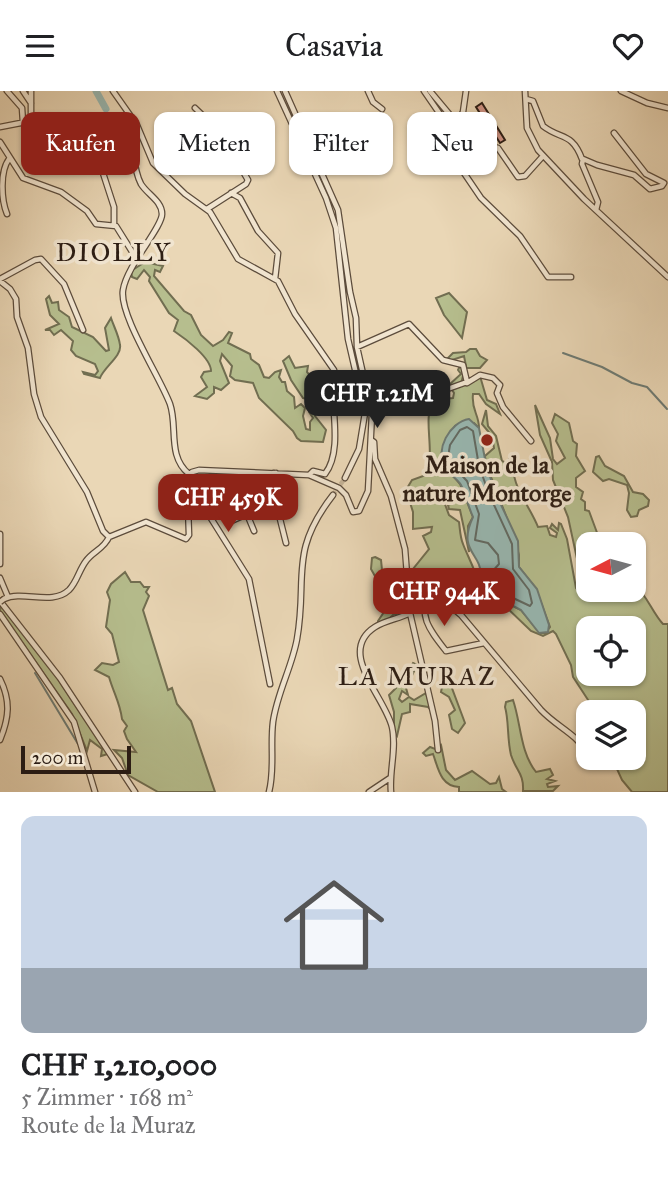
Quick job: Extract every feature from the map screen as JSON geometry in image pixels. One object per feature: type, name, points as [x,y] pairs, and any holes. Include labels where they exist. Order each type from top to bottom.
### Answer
[{"type":"street","points":[[7,91],[23,112]]},
{"type":"street","points":[[23,91],[32,103]]},
{"type":"street","points":[[32,91],[32,112]]},
{"type":"street","points":[[113,91],[128,112]]},
{"type":"street","points":[[277,91],[334,219],[346,326],[362,392],[365,419],[359,449],[345,478]]},
{"type":"street","points":[[188,477],[204,470],[309,475],[339,488],[346,495],[352,511],[358,512],[368,492],[371,407],[357,347],[338,211],[285,91]]},
{"type":"street","points":[[368,91],[373,102],[382,109]]},
{"type":"street","points":[[427,91],[447,112]]},
{"type":"street","points":[[427,91],[444,120],[444,145],[481,198],[520,236],[548,277],[571,277]]},
{"type":"street","points":[[463,112],[466,91]]},
{"type":"street","points":[[525,91],[527,128],[543,156],[668,277]]},
{"type":"street","points":[[621,91],[660,107],[668,107]]},
{"type":"street","points":[[526,99],[533,101],[543,126],[572,141],[598,202],[596,210]]},
{"type":"street","points":[[195,108],[220,132],[248,180],[246,184],[207,209]]},
{"type":"street","points":[[0,127],[21,123]]},
{"type":"street","points":[[582,160],[634,175],[648,188],[663,185],[663,180],[646,174],[614,133]]},
{"type":"street","points":[[140,134],[153,163],[185,194],[207,209],[238,259],[281,285],[295,314],[336,377],[333,396],[336,430],[328,471],[323,474],[313,471],[309,475]]},
{"type":"street","points":[[0,142],[24,179],[61,192],[87,211],[95,223],[114,225]]},
{"type":"street","points":[[497,148],[520,178],[543,156]]},
{"type":"street","points":[[7,214],[2,202],[1,182],[4,163],[9,159]]},
{"type":"street","points":[[104,175],[114,209],[114,225],[136,258]]},
{"type":"street","points":[[138,175],[139,180],[160,205],[162,215],[157,228],[136,258],[124,285],[124,301],[134,329],[171,406],[178,461],[246,572],[251,585],[270,684]]},
{"type":"street","points":[[231,193],[240,198],[258,231],[278,253],[275,279]]},
{"type":"street","points":[[83,330],[69,294],[58,276],[43,261],[35,260],[0,280],[16,299],[18,320],[28,348],[35,400],[42,420],[89,496],[103,531],[109,537]]},
{"type":"street","points":[[346,326],[355,324]]},
{"type":"street","points":[[357,347],[410,324],[443,360],[463,365],[467,382]]},
{"type":"street","points":[[371,407],[417,400],[480,375],[493,378],[499,385],[497,393],[503,407],[531,441]]},
{"type":"street","points":[[370,440],[374,442],[375,459],[391,496],[405,549],[410,613],[435,721],[438,750]]},
{"type":"street","points":[[275,473],[282,495],[279,515],[286,543]]},
{"type":"street","points":[[109,537],[148,522],[186,540],[188,477]]},
{"type":"street","points":[[269,792],[273,769],[275,714],[298,634],[304,549],[313,525],[333,495]]},
{"type":"street","points":[[210,514],[223,509],[229,522],[247,515],[254,531]]},
{"type":"street","points":[[0,534],[0,564]]},
{"type":"street","points":[[3,600],[63,594],[72,585],[87,559],[103,547],[109,537]]},
{"type":"street","points":[[406,569],[452,606],[552,722],[569,731],[576,739]]},
{"type":"street","points":[[0,578],[3,600],[60,678],[135,792]]},
{"type":"street","points":[[428,588],[423,608],[425,616],[434,636],[446,651],[484,643]]},
{"type":"street","points":[[391,792],[392,729],[380,697],[365,672],[359,647],[362,639],[374,628],[410,613]]},
{"type":"street","points":[[0,614],[74,722],[95,792]]},
{"type":"street","points":[[0,679],[9,704],[8,719],[0,740]]},
{"type":"street","points":[[369,792],[390,778]]},
{"type":"green space","points":[[145,262],[163,266],[160,272],[155,270],[154,276],[184,311],[191,315],[201,335],[213,346],[229,332],[232,333],[228,343],[250,354],[264,377],[269,378],[281,370],[279,377],[294,397],[295,408],[301,404],[305,408],[303,416],[306,429],[310,430],[313,418],[309,412],[314,400],[303,398],[283,361],[289,356],[295,368],[308,366],[307,372],[328,398],[325,406],[319,404],[315,407],[315,416],[326,430],[323,442],[301,441],[297,438],[259,398],[253,383],[235,380],[230,376],[232,366],[222,354],[220,361],[229,383],[221,390],[214,387],[214,393],[207,399],[195,396],[207,387],[201,377],[204,372],[211,371],[210,366],[197,349],[174,331],[178,320],[169,313],[144,270],[137,279],[132,277],[131,271]]},
{"type":"green space","points":[[449,293],[467,312],[462,338],[444,315],[436,298]]},
{"type":"green space","points":[[49,296],[52,303],[58,302],[59,310],[69,317],[72,327],[93,337],[106,351],[109,350],[105,328],[111,318],[119,338],[120,349],[100,378],[84,374],[83,372],[95,375],[98,371],[95,364],[76,356],[71,350],[73,341],[61,330],[54,335],[50,330],[45,330],[59,324],[50,315],[46,299]]},
{"type":"green space","points":[[476,349],[480,356],[487,360],[480,368],[465,368],[461,384],[480,376],[487,400],[496,404],[500,414],[486,404],[479,394],[473,394],[479,428],[474,423],[455,426],[442,451],[444,465],[460,484],[473,517],[468,526],[469,552],[460,510],[449,509],[448,505],[455,502],[454,497],[451,495],[443,499],[449,515],[459,522],[462,541],[477,577],[479,594],[473,609],[442,585],[414,573],[413,569],[429,549],[423,536],[431,532],[432,527],[413,529],[413,512],[406,490],[412,480],[426,475],[429,465],[429,417],[433,400],[453,398],[454,393],[449,385],[461,374],[458,370],[460,366],[466,366],[464,356],[449,361],[448,358],[453,353]]},
{"type":"green space","points":[[535,405],[550,438],[553,459],[557,464],[565,458],[556,441],[558,434],[552,423],[555,414],[569,423],[573,441],[577,444],[576,456],[585,471],[576,478],[576,487],[583,492],[581,499],[585,502],[585,510],[589,511],[597,532],[576,532],[576,554],[568,517],[553,480],[552,462],[540,435]]},
{"type":"green space","points":[[486,410],[488,426],[496,436],[502,461],[506,463],[512,455],[517,485],[538,527],[547,526],[550,535],[556,537],[557,533],[550,528],[552,524],[558,530],[559,523],[567,539],[576,602],[646,602],[646,599],[663,624],[668,624],[668,792],[632,792],[617,770],[646,770],[646,700],[588,700],[579,686],[646,686],[646,616],[576,616],[576,682],[556,634],[553,631],[543,636],[531,631],[506,607],[509,604],[521,610],[540,633],[545,633],[550,627],[536,589],[519,567],[519,555],[513,534],[486,464],[485,456],[494,448],[492,436],[482,424]]},
{"type":"green space","points":[[599,456],[605,466],[624,476],[633,492],[643,494],[649,500],[648,506],[639,510],[637,516],[631,517],[627,510],[627,485],[609,479],[603,481],[593,472],[596,457]]},
{"type":"green space","points":[[372,558],[381,560],[383,580],[389,585],[396,602],[403,587],[400,574],[403,570],[406,581],[404,612],[401,617],[394,614],[384,624],[378,621],[388,606],[378,603],[376,599],[380,585],[371,569]]},
{"type":"green space","points":[[125,572],[131,582],[140,582],[144,587],[149,587],[146,592],[149,596],[143,610],[168,690],[172,688],[177,704],[191,721],[215,792],[158,792],[128,775],[122,758],[114,750],[136,752],[124,731],[127,726],[122,719],[109,677],[95,670],[102,663],[113,665],[119,662],[112,634],[106,627],[110,600],[107,592],[111,584]]},
{"type":"green space","points":[[1,605],[52,670],[108,754],[101,756],[102,749],[90,740],[87,751],[72,714],[0,611]]},
{"type":"green space","points":[[413,663],[417,665],[406,688],[408,695],[402,691],[399,699],[402,702],[409,697],[414,700],[426,693],[431,710],[410,704],[410,712],[402,714],[397,736],[394,733],[394,712],[389,695],[396,688],[396,682],[402,683]]},
{"type":"green space","points":[[443,682],[450,683],[465,723],[458,733],[452,729],[449,715],[455,710],[449,697],[441,692]]},
{"type":"green space","points":[[513,700],[527,756],[536,772],[550,769],[553,775],[547,779],[555,781],[547,784],[548,787],[558,786],[553,791],[523,791],[521,776],[511,755],[505,707],[506,702]]},
{"type":"green space","points":[[441,745],[446,770],[455,780],[472,771],[490,784],[496,783],[499,777],[502,789],[506,792],[459,792],[459,787],[444,780],[433,754],[426,756],[423,753],[430,747],[435,749]]},
{"type":"water","points":[[469,419],[479,428],[495,492],[518,541],[519,567],[537,589],[549,625],[548,632],[539,633],[521,610],[506,602],[481,575],[468,544],[467,537],[473,517],[461,485],[445,468],[441,453],[450,431]]},
{"type":"building","points":[[482,103],[488,112],[479,112],[476,107]]},
{"type":"building","points":[[497,127],[505,140],[500,143],[497,138]]},
{"type":"waterway","points":[[96,91],[106,109]]},
{"type":"waterway","points":[[563,353],[647,387],[667,409]]},
{"type":"waterway","points":[[35,673],[78,744]]},
{"type":"tunnel","points":[[333,495],[345,478]]},
{"type":"place","name":"Maison de la nature Montorge","points":[[487,440]]},
{"type":"district","name":"DIOLLY","points":[[114,252]]},
{"type":"district","name":"LA MURAZ","points":[[417,676]]}]
